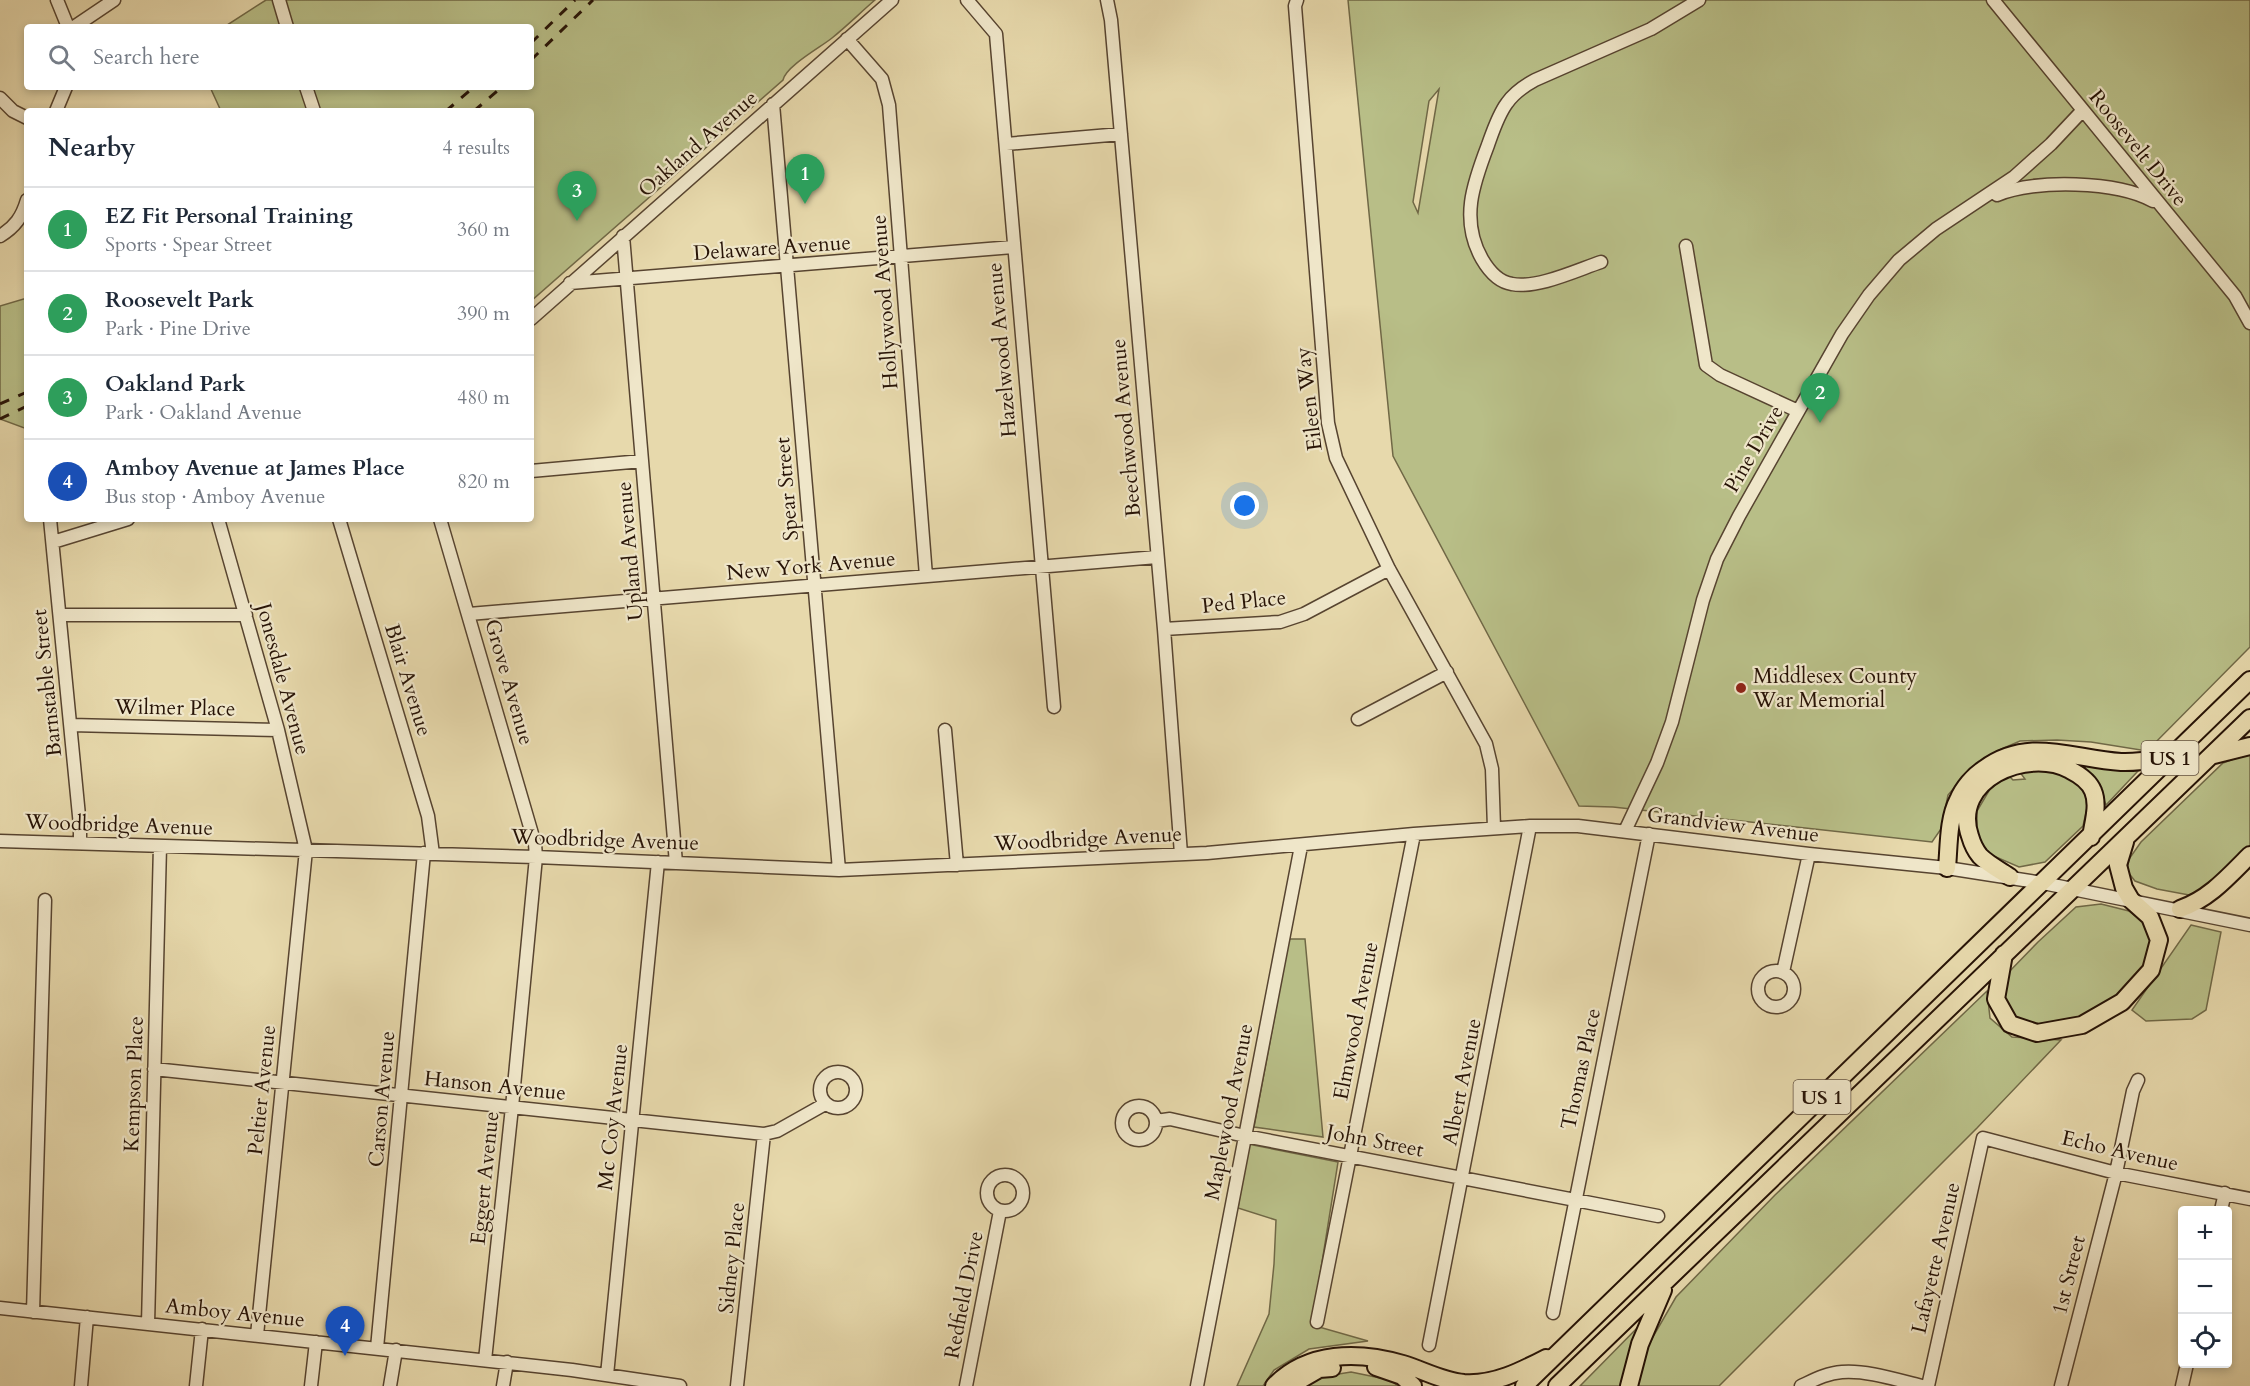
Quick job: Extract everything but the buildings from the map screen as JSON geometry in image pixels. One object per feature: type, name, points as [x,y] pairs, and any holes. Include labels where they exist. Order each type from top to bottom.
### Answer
[{"type":"highway","name":"US 1","points":[[1524,1386],[2250,680]]},
{"type":"highway","name":"US 1","points":[[1557,1386],[2250,718]]},
{"type":"highway","points":[[2210,756],[2250,746]]},
{"type":"highway","points":[[1947,868],[1952,820],[1958,799],[1976,774],[1995,760],[2021,752],[2050,751],[2121,762],[2171,756]]},
{"type":"highway","points":[[2010,877],[1981,857],[1968,831],[1967,818],[1975,792],[2001,771],[2018,764],[2036,761],[2052,762],[2080,775],[2094,792],[2095,810],[2091,837]]},
{"type":"highway","points":[[2004,954],[1996,999],[2010,1024],[2037,1033],[2082,1025],[2122,1002],[2151,970],[2159,940],[2150,917],[2131,900],[2124,888],[2118,865],[2125,840]]},
{"type":"highway","points":[[2180,909],[2195,904],[2212,892],[2250,855]]},
{"type":"highway","points":[[1629,1386],[1640,1344],[1667,1281]]},
{"type":"highway","points":[[1274,1386],[1286,1373],[1303,1364],[1326,1358],[1349,1357],[1378,1358],[1443,1379],[1466,1383],[1491,1381],[1514,1374],[1563,1349]]},
{"type":"highway","points":[[1290,1386],[1319,1369],[1344,1367],[1376,1367],[1401,1376],[1413,1386]]},
{"type":"street","points":[[57,0],[67,24]]},
{"type":"street","points":[[78,24],[114,0]]},
{"type":"street","points":[[279,0],[286,24]]},
{"type":"street","name":"Oakland Avenue","points":[[534,316],[892,0]]},
{"type":"street","name":"Hazelwood Avenue","points":[[967,0],[996,34],[1053,707]]},
{"type":"street","name":"Beechwood Avenue","points":[[1107,0],[1111,20],[1164,629],[1181,854]]},
{"type":"street","name":"Eileen Way","points":[[1297,0],[1295,6],[1328,423],[1335,458],[1389,569],[1486,744],[1492,769],[1494,828]]},
{"type":"street","points":[[1601,262],[1524,285],[1503,282],[1495,276],[1478,253],[1469,225],[1471,193],[1481,163],[1498,119],[1506,104],[1520,89],[1535,80],[1651,29],[1699,0]]},
{"type":"street","name":"Roosevelt Drive","points":[[1993,0],[2235,296],[2250,323]]},
{"type":"street","name":"Hollywood Avenue","points":[[847,39],[874,68],[882,79],[886,92],[926,576]]},
{"type":"street","points":[[57,108],[65,90]]},
{"type":"street","points":[[307,90],[313,108]]},
{"type":"street","points":[[0,98],[13,111],[24,116]]},
{"type":"street","name":"Spear Street","points":[[773,104],[839,870]]},
{"type":"street","name":"Pine Drive","points":[[1625,831],[1665,744],[1704,596],[1717,559],[1842,334],[1884,277],[1917,244],[2035,160],[2083,110]]},
{"type":"street","points":[[1006,144],[1121,134]]},
{"type":"street","points":[[1979,202],[2018,188],[2057,185],[2100,187],[2135,193],[2159,205]]},
{"type":"street","points":[[0,236],[19,221],[24,208]]},
{"type":"street","name":"Upland Avenue","points":[[623,237],[676,862]]},
{"type":"street","points":[[1686,246],[1706,365],[1720,375],[1798,411]]},
{"type":"street","name":"Delaware Avenue","points":[[570,283],[1013,247]]},
{"type":"street","points":[[534,471],[642,461]]},
{"type":"street","name":"Barnstable Street","points":[[50,522],[71,725],[80,843]]},
{"type":"street","points":[[53,542],[118,522]]},
{"type":"street","name":"Jonesdale Avenue","points":[[219,522],[278,730],[306,850]]},
{"type":"street","name":"Blair Avenue","points":[[340,522],[428,816],[428,853]]},
{"type":"street","name":"Grove Avenue","points":[[441,522],[536,844],[536,856]]},
{"type":"street","name":"New York Avenue","points":[[469,614],[1156,557]]},
{"type":"street","name":"Ped Place","points":[[1164,629],[1280,622],[1304,614],[1389,569]]},
{"type":"street","points":[[60,615],[246,615]]},
{"type":"street","points":[[1358,719],[1447,672]]},
{"type":"street","name":"Wilmer Place","points":[[71,725],[278,730]]},
{"type":"street","points":[[945,730],[957,865]]},
{"type":"street","name":"Albert Avenue","points":[[1429,1344],[1530,826]]},
{"type":"street","name":"Grandview Avenue","points":[[1207,853],[1494,828],[1578,826],[2010,877],[2180,909],[2250,925]]},
{"type":"street","name":"Elmwood Avenue","points":[[1317,1322],[1414,834]]},
{"type":"street","name":"Thomas Place","points":[[1553,1312],[1649,834]]},
{"type":"street","name":"Woodbridge Avenue","points":[[0,841],[536,856],[839,870],[1207,853]]},
{"type":"street","name":"Kempson Place","points":[[148,1324],[160,846]]},
{"type":"street","name":"Maplewood Avenue","points":[[1197,1386],[1301,846]]},
{"type":"street","name":"Peltier Avenue","points":[[257,1335],[306,850]]},
{"type":"street","name":"Carson Avenue","points":[[377,1348],[428,853]]},
{"type":"street","points":[[1783,972],[1809,854]]},
{"type":"street","name":"Eggert Avenue","points":[[485,1360],[536,856]]},
{"type":"street","name":"Mc Coy Avenue","points":[[607,1375],[658,862]]},
{"type":"street","points":[[33,1311],[45,900]]},
{"type":"street","name":"Hanson Avenue","points":[[154,1070],[764,1134],[777,1131],[825,1104]]},
{"type":"street","name":"1st Street","points":[[2061,1386],[2116,1173],[2133,1091],[2138,1080]]},
{"type":"street","name":"John Street","points":[[1156,1121],[1170,1119],[1245,1136],[1658,1216]]},
{"type":"street","name":"Sidney Place","points":[[737,1386],[764,1134]]},
{"type":"street","name":"Echo Avenue","points":[[1983,1138],[2116,1173],[2250,1199]]},
{"type":"street","name":"Lafayette Avenue","points":[[1928,1386],[1983,1138]]},
{"type":"street","points":[[2222,1206],[2225,1193]]},
{"type":"street","name":"Redfield Drive","points":[[966,1386],[1000,1211]]},
{"type":"street","name":"Amboy Avenue","points":[[0,1308],[507,1362],[607,1375],[621,1381],[680,1386]]},
{"type":"street","points":[[81,1386],[87,1317]]},
{"type":"street","points":[[196,1386],[202,1329]]},
{"type":"street","points":[[311,1386],[316,1342]]},
{"type":"street","points":[[390,1386],[396,1350]]},
{"type":"street","points":[[503,1386],[507,1362]]},
{"type":"street","points":[[2182,1386],[2186,1368]]},
{"type":"street","points":[[1801,1386],[1830,1374],[1843,1372],[1922,1386]]},
{"type":"green space","points":[[266,0],[875,0],[832,38],[790,69],[783,80],[534,298],[534,108],[220,108],[211,90],[534,90],[534,24],[229,24]]},
{"type":"green space","points":[[1348,0],[2250,0],[2250,647],[2147,751],[2091,742],[2020,741],[1997,751],[1970,769],[1948,795],[1941,829],[1932,842],[1613,807],[1579,806],[1393,456]],"holes":[[[1439,89],[1418,213],[1413,202],[1429,101]]]},
{"type":"green space","points":[[24,299],[24,428],[0,419],[0,306]]},
{"type":"green space","points":[[2250,753],[2250,847],[2211,886],[2189,895],[2157,889],[2135,881],[2127,871],[2129,859],[2141,842],[2223,763]]},
{"type":"green space","points":[[2075,760],[2138,771],[2106,805],[2096,779]]},
{"type":"green space","points":[[2036,767],[2071,777],[2085,791],[2087,808],[2083,826],[2045,862],[2019,867],[1989,854],[1977,836],[1977,811],[1990,789],[2008,775],[2013,780],[2025,779],[2019,771]]},
{"type":"green space","points":[[2101,904],[2129,911],[2148,926],[2153,955],[2139,978],[2106,1006],[2086,1018],[2033,1027],[2012,1021],[2003,996],[2005,976],[2076,907]]},
{"type":"green space","points":[[2191,925],[2221,932],[2206,1010],[2192,1019],[2146,1021],[2132,1010]]},
{"type":"green space","points":[[1289,939],[1305,939],[1323,1137],[1254,1127]]},
{"type":"green space","points":[[1987,991],[1990,1018],[2012,1037],[2061,1040],[1977,1128],[1719,1386],[1638,1386],[1643,1354],[1676,1297],[1775,1195]]},
{"type":"green space","points":[[1248,1144],[1338,1162],[1312,1325],[1368,1341],[1309,1349],[1274,1370],[1263,1386],[1237,1386],[1269,1314],[1276,1220],[1238,1208]]},
{"type":"green space","points":[[1642,1323],[1624,1386],[1580,1386]]},
{"type":"green space","points":[[1351,1372],[1390,1380],[1398,1386],[1301,1386],[1314,1378]]},
{"type":"railway","points":[[534,40],[575,0]]},
{"type":"railway","points":[[534,57],[593,0]]},
{"type":"railway","points":[[450,108],[470,90]]},
{"type":"railway","points":[[478,108],[498,90]]},
{"type":"railway","points":[[0,404],[24,393]]},
{"type":"railway","points":[[0,419],[24,407]]},
{"type":"place","name":"EZ Fit Personal Training","points":[[805,204]]},
{"type":"place","name":"Oakland Park","points":[[577,221]]},
{"type":"place","name":"Roosevelt Park","points":[[1820,423]]},
{"type":"place","name":"Middlesex County War Memorial","points":[[1741,688]]},
{"type":"place","name":"Amboy Avenue at James Place","points":[[345,1356]]}]
